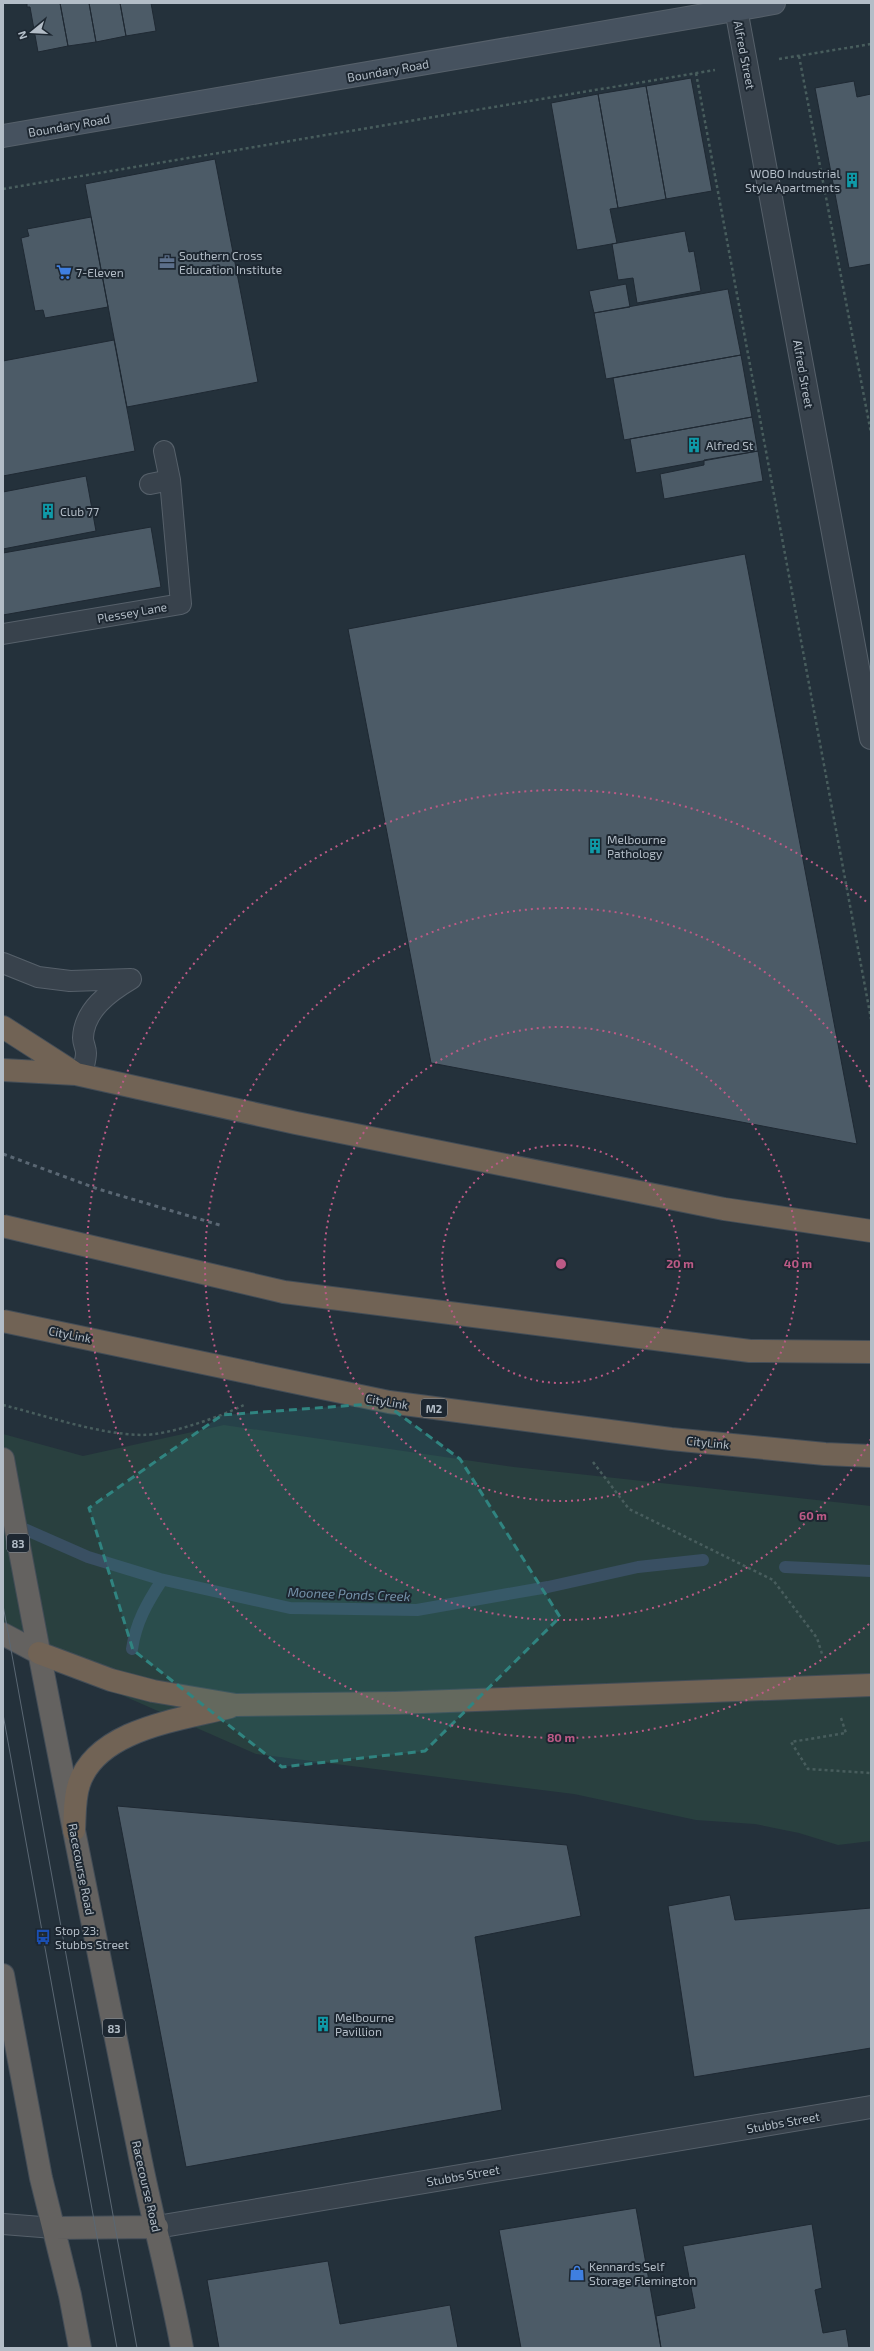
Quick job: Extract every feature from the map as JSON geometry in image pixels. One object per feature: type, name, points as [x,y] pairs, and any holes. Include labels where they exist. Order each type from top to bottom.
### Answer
[{"type":"highway","points":[[3,1027],[79,1074]]},
{"type":"highway","points":[[3,1070],[79,1074],[107,1082],[296,1124],[724,1209],[871,1231]]},
{"type":"highway","points":[[3,1226],[284,1292],[750,1351],[871,1352]]},
{"type":"highway","name":"CityLink","points":[[3,1321],[389,1402],[671,1439],[825,1454],[871,1456]]},
{"type":"highway","name":"Racecourse Road","points":[[3,1459],[74,1830],[143,2170],[157,2227],[182,2348]]},
{"type":"highway","points":[[3,1634],[39,1653],[111,1680],[153,1691],[236,1705],[395,1703],[871,1685]]},
{"type":"highway","points":[[74,1830],[76,1793],[90,1762],[99,1752],[130,1734],[236,1705]]},
{"type":"highway","points":[[3,1975],[9,2041],[54,2228],[80,2348]]},
{"type":"highway","name":"Stubbs Street","points":[[54,2228],[157,2227]]},
{"type":"main road","name":"Boundary Road","points":[[3,136],[699,9],[736,9],[774,3]]},
{"type":"street","name":"Alfred Street","points":[[736,9],[748,65],[871,738]]},
{"type":"street","name":"Stubbs Street","points":[[157,2227],[871,2107]]},
{"type":"lane","name":"Plessey Lane","points":[[3,634],[181,604],[170,480],[164,452]]},
{"type":"lane","points":[[150,484],[170,480]]},
{"type":"lane","points":[[3,963],[44,978],[70,981],[131,979],[114,989],[97,1005],[88,1019],[83,1038],[86,1054],[79,1074]]},
{"type":"lane","points":[[3,2224],[54,2228]]},
{"type":"path","points":[[3,189],[871,44]]},
{"type":"path","points":[[799,56],[871,434]]},
{"type":"path","points":[[696,73],[871,1019]]},
{"type":"path","points":[[592,1461],[629,1509],[773,1580],[816,1638],[823,1660]]},
{"type":"path","points":[[839,1711],[846,1733],[791,1742],[808,1769],[871,1773]]},
{"type":"highlighted area","points":[[384,1403],[460,1459],[560,1617],[425,1751],[282,1767],[133,1650],[89,1508],[222,1415]]},
{"type":"green space","points":[[224,1425],[514,1467],[871,1506],[871,1841],[838,1845],[799,1833],[755,1824],[696,1820],[574,1794],[256,1754],[3,1643],[3,1434],[83,1456]]},
{"type":"building","points":[[27,3],[60,3],[68,46],[38,52],[30,7],[27,7]]},
{"type":"building","points":[[60,3],[89,3],[96,42],[68,46]]},
{"type":"building","points":[[89,3],[120,3],[126,36],[96,42]]},
{"type":"building","points":[[120,3],[151,3],[156,31],[126,36]]},
{"type":"building","points":[[691,78],[712,191],[666,199],[646,86]]},
{"type":"building","name":"WOBO Industrial Style Apartments","points":[[854,81],[857,97],[871,94],[871,264],[849,268],[815,88]]},
{"type":"building","points":[[646,86],[666,199],[618,208],[598,94]]},
{"type":"building","points":[[598,94],[618,208],[610,209],[617,243],[577,250],[551,103]]},
{"type":"building","name":"Southern Cross Education Institute","points":[[215,159],[258,382],[127,407],[85,184]]},
{"type":"building","name":"7-Eleven","points":[[91,217],[108,307],[45,318],[43,310],[35,311],[21,238],[29,236],[27,229]]},
{"type":"building","points":[[685,231],[689,252],[694,251],[701,291],[637,303],[633,278],[618,280],[612,244]]},
{"type":"building","points":[[626,284],[630,307],[594,313],[589,291]]},
{"type":"building","points":[[728,289],[741,355],[606,379],[594,313]]},
{"type":"building","points":[[114,340],[135,451],[3,476],[3,361]]},
{"type":"building","points":[[741,355],[752,417],[624,440],[613,378]]},
{"type":"building","name":"Alfred St","points":[[752,417],[758,451],[636,473],[630,439]]},
{"type":"building","points":[[758,451],[763,481],[664,499],[660,474],[704,465],[704,460]]},
{"type":"building","name":"Club 77","points":[[86,476],[96,531],[3,549],[3,492]]},
{"type":"building","points":[[151,527],[161,587],[3,615],[3,553]]},
{"type":"building","name":"Melbourne Pathology","points":[[745,554],[857,1144],[431,1063],[348,629]]},
{"type":"building","name":"Melbourne Pavillion","points":[[117,1806],[567,1845],[581,1916],[475,1937],[502,2110],[186,2167]]},
{"type":"building","points":[[730,1895],[735,1920],[871,1908],[871,2048],[694,2077],[668,1906]]},
{"type":"building","name":"Kennards Self Storage Flemington","points":[[636,2208],[661,2348],[521,2348],[499,2230]]},
{"type":"building","points":[[812,2224],[822,2288],[815,2290],[823,2333],[846,2329],[849,2348],[661,2348],[656,2316],[695,2308],[683,2246]]},
{"type":"building","points":[[328,2261],[340,2324],[450,2305],[458,2348],[219,2348],[207,2280]]},
{"type":"waterway","name":"Moonee Ponds Creek","points":[[13,1524],[88,1557],[160,1579],[290,1608],[417,1610],[548,1587],[638,1567],[703,1560]]},
{"type":"waterway","name":"Moonee Ponds Creek","points":[[785,1567],[871,1571]]},
{"type":"waterway","points":[[132,1649],[139,1621],[162,1580]]},
{"type":"tram line","points":[[3,1605],[137,2348]]},
{"type":"tram line","points":[[3,1714],[117,2348]]},
{"type":"railway","points":[[3,1154],[98,1189],[223,1226]]},
{"type":"place","name":"WOBO Industrial Style Apartments","points":[[852,180]]},
{"type":"place","name":"Southern Cross Education Institute","points":[[167,262]]},
{"type":"place","name":"7-Eleven","points":[[64,272]]},
{"type":"place","name":"Alfred St","points":[[694,445]]},
{"type":"place","name":"Club 77","points":[[48,511]]},
{"type":"place","name":"Melbourne Pathology","points":[[595,846]]},
{"type":"place","name":"Stop 23: Stubbs Street","points":[[43,1937]]},
{"type":"place","name":"Melbourne Pavillion","points":[[323,2024]]},
{"type":"place","name":"Kennards Self Storage Flemington","points":[[577,2273]]}]
